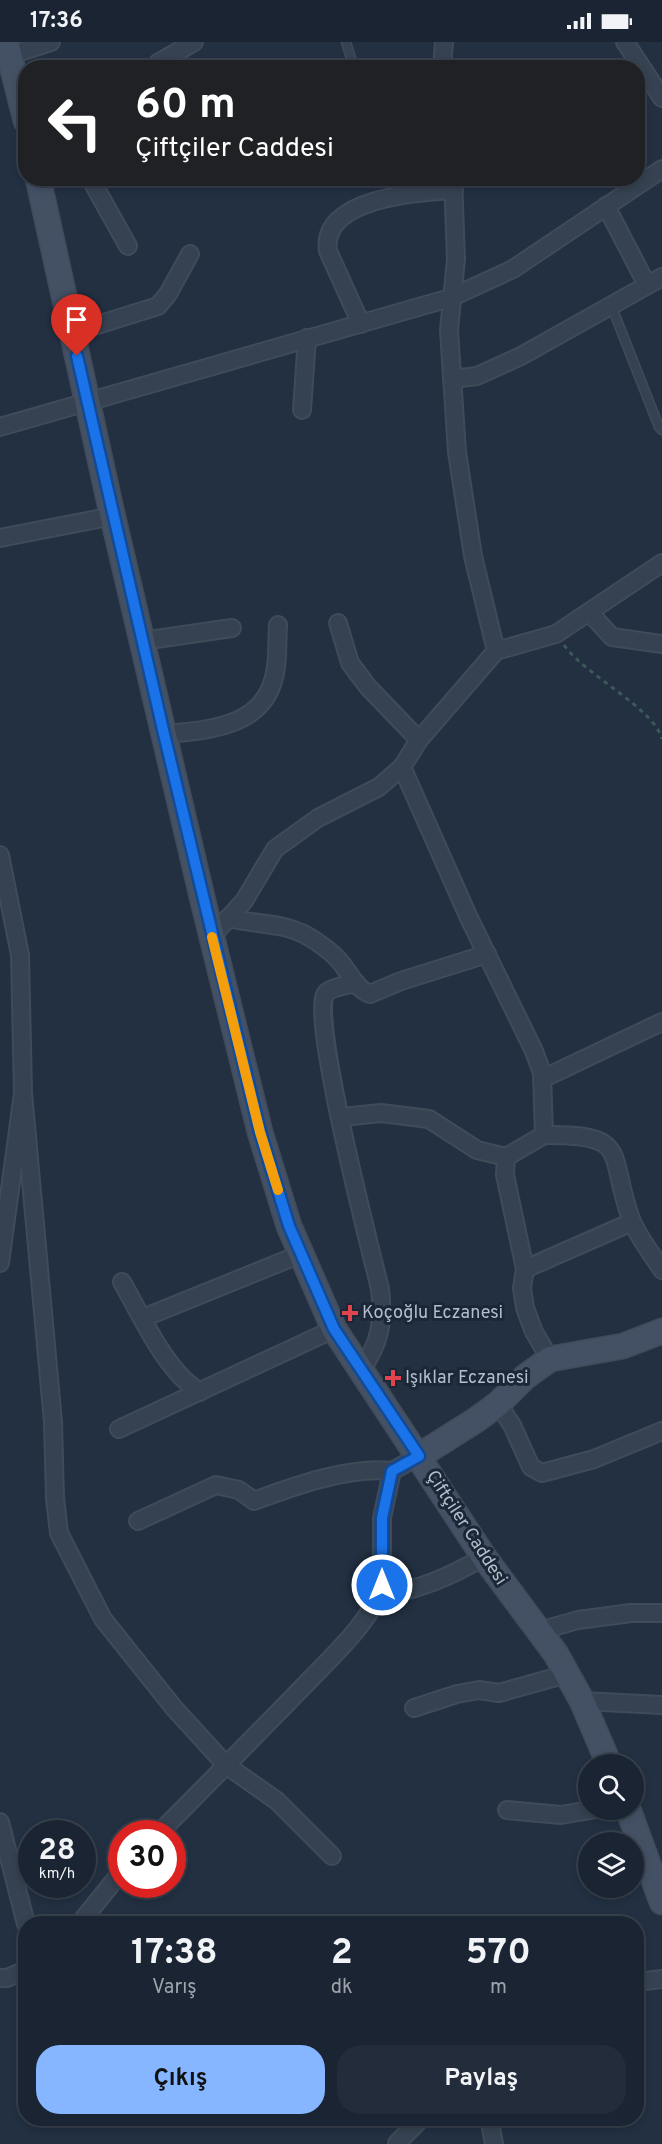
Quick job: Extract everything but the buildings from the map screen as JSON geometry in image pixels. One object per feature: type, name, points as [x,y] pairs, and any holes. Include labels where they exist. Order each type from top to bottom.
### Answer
[{"type":"street","points":[[18,89],[8,48],[51,42]]},
{"type":"street","points":[[163,60],[194,42]]},
{"type":"street","points":[[443,60],[444,42]]},
{"type":"street","points":[[625,42],[637,60]]},
{"type":"street","points":[[645,73],[662,99]]},
{"type":"street","points":[[645,180],[662,169]]},
{"type":"street","name":"Çiftçiler Caddesi","points":[[44,186],[72,333],[142,641],[260,1132],[289,1226],[334,1329],[484,1557],[539,1631],[567,1674],[582,1701],[605,1754]]},
{"type":"street","points":[[94,186],[128,246]]},
{"type":"street","points":[[361,324],[328,251],[326,239],[334,222],[368,204],[393,196],[444,186]]},
{"type":"street","points":[[454,186],[456,259],[450,298],[452,379],[462,495],[473,555],[496,651]]},
{"type":"street","points":[[0,427],[450,298],[513,269],[636,186]]},
{"type":"street","points":[[452,379],[468,378],[496,368],[655,281],[606,206]]},
{"type":"street","points":[[72,333],[158,306],[168,294],[190,254]]},
{"type":"street","points":[[302,410],[307,338]]},
{"type":"street","points":[[0,538],[113,516]]},
{"type":"street","points":[[212,936],[244,901],[275,849],[318,818],[379,788],[402,767],[419,740],[496,651],[556,634],[662,563]]},
{"type":"street","points":[[589,612],[612,637],[662,644]]},
{"type":"street","points":[[338,623],[350,663],[368,687],[419,740]]},
{"type":"street","points":[[164,734],[206,730],[236,723],[255,709],[268,693],[276,669],[278,625]]},
{"type":"street","points":[[142,641],[232,628]]},
{"type":"street","points":[[402,767],[487,954],[528,1035],[542,1079],[544,1135]]},
{"type":"street","points":[[0,855],[20,955],[23,1093],[53,1422],[55,1498],[59,1533],[103,1618],[174,1708],[226,1765],[277,1801],[332,1856]]},
{"type":"street","points":[[228,918],[249,923],[289,926],[317,942],[333,955],[356,983],[370,994],[401,981],[487,954]]},
{"type":"street","points":[[356,983],[328,991],[321,1013],[330,1074],[342,1117],[361,1212],[380,1289],[383,1314],[376,1347],[361,1371]]},
{"type":"street","points":[[542,1079],[662,1022]]},
{"type":"street","points":[[0,1263],[23,1093]]},
{"type":"street","points":[[342,1117],[381,1113],[429,1119],[477,1149],[506,1157],[544,1135],[581,1135],[606,1144],[618,1162],[625,1201],[632,1222],[662,1270]]},
{"type":"street","points":[[506,1157],[505,1175],[525,1269],[522,1288],[525,1308],[534,1332],[550,1359]]},
{"type":"street","points":[[525,1269],[632,1222]]},
{"type":"street","points":[[143,1318],[301,1254]]},
{"type":"street","points":[[122,1282],[166,1358],[192,1388],[200,1392]]},
{"type":"street","points":[[119,1429],[334,1329]]},
{"type":"street","points":[[138,1521],[216,1485],[239,1490],[254,1501],[349,1473],[378,1469],[392,1471],[498,1404],[525,1377],[550,1359],[623,1346],[660,1333]]},
{"type":"street","points":[[498,1404],[512,1425],[531,1467],[542,1473],[594,1459],[662,1431]]},
{"type":"street","points":[[172,1820],[319,1669],[359,1625],[380,1596],[382,1518],[392,1471]]},
{"type":"street","points":[[380,1596],[423,1587],[446,1579],[484,1557]]},
{"type":"street","points":[[539,1631],[578,1620],[620,1614],[662,1613]]},
{"type":"street","points":[[414,1708],[457,1694],[479,1690],[499,1693],[567,1674]]},
{"type":"street","points":[[582,1701],[662,1706]]},
{"type":"street","points":[[507,1810],[561,1815],[578,1812]]},
{"type":"street","points":[[632,1820],[662,1902]]},
{"type":"street","points":[[0,1822],[24,1916]]},
{"type":"street","points":[[86,1916],[108,1888]]},
{"type":"street","points":[[0,1978],[18,1973]]},
{"type":"street","points":[[644,1981],[662,1979]]},
{"type":"street","points":[[397,2143],[414,2126]]},
{"type":"street","points":[[491,2126],[494,2144]]},
{"type":"lane","points":[[346,42],[352,60]]},
{"type":"lane","points":[[611,305],[662,430]]},
{"type":"path","points":[[556,634],[582,666],[652,720],[662,736]]},
{"type":"slow traffic","points":[[212,937],[260,1132],[278,1190]]},
{"type":"place","name":"Koçoğlu Eczanesi","points":[[350,1313]]},
{"type":"place","name":"Işıklar Eczanesi","points":[[393,1378]]},
{"type":"route","points":[[77,356],[207,916],[260,1132],[289,1226],[334,1329],[419,1456],[392,1471],[386,1488],[382,1518],[382,1585]]}]
